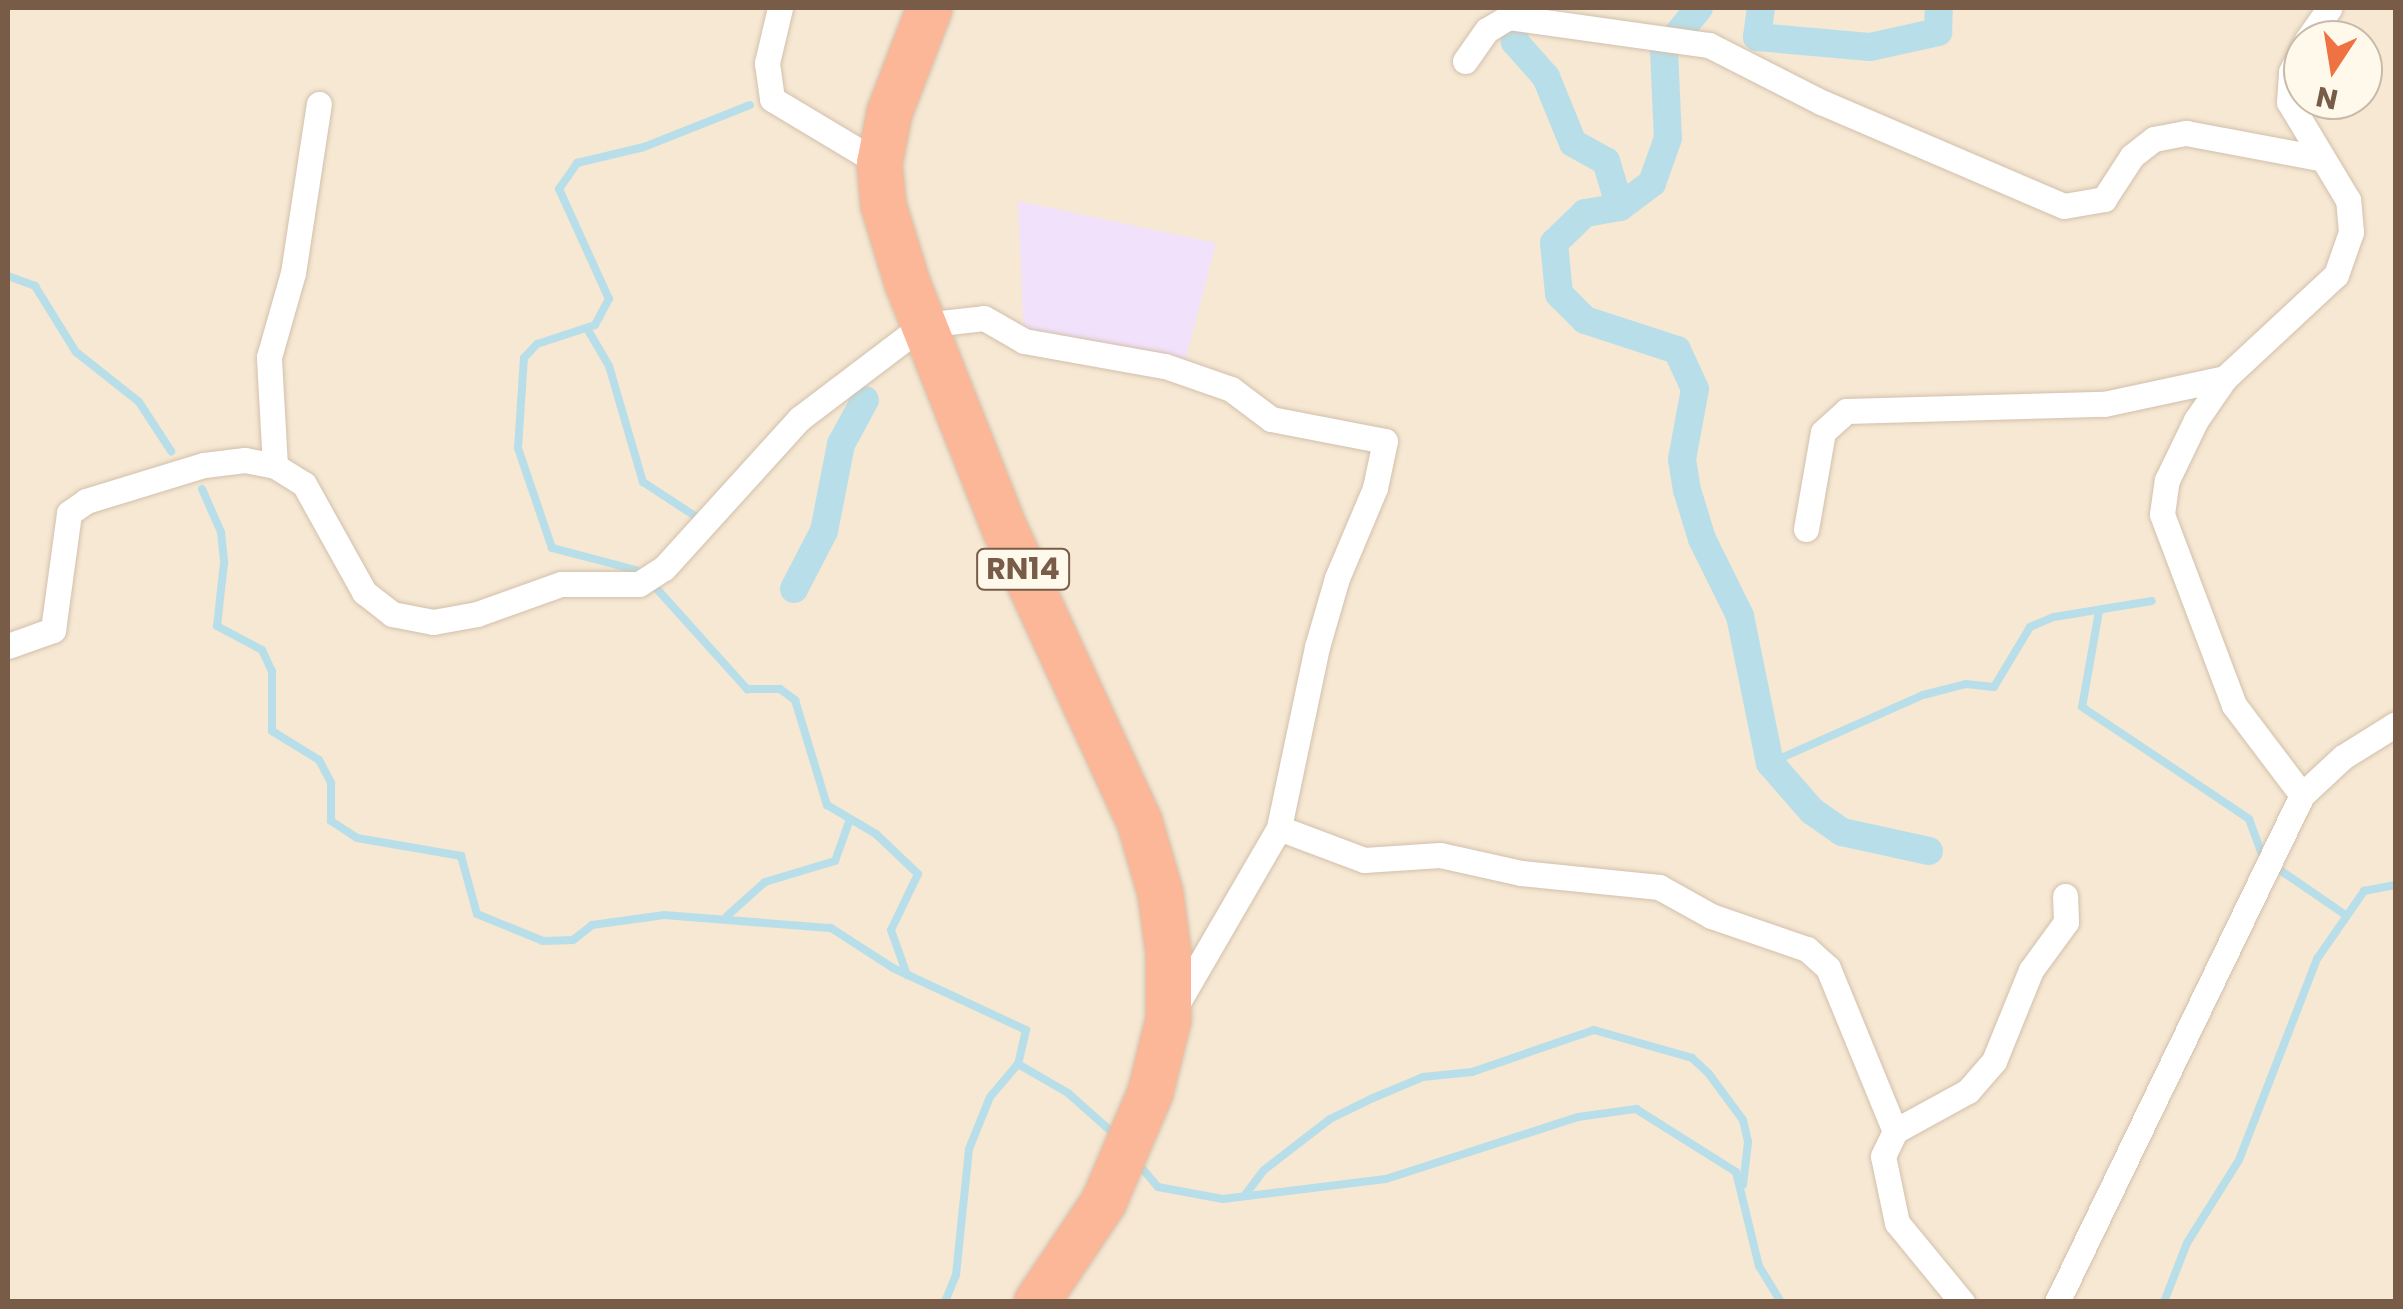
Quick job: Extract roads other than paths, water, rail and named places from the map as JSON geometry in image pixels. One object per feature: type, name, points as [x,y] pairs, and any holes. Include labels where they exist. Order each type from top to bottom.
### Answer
[{"type":"highway","name":"RN14","points":[[929,8],[903,66],[879,163],[884,206],[923,326],[1005,530],[1139,821],[1160,893],[1168,1019],[1126,1148],[1103,1202],[1036,1302]]},
{"type":"street","points":[[780,8],[768,63],[772,99],[879,163]]},
{"type":"street","points":[[1465,61],[1487,30],[1509,17],[1709,45],[1821,102],[2064,206],[2104,199],[2132,156],[2154,139],[2186,133],[2320,158]]},
{"type":"street","points":[[275,466],[269,358],[293,274],[319,104]]},
{"type":"street","points":[[2299,120],[2348,200],[2352,232],[2336,275],[2225,378],[2167,480],[2162,514],[2234,705],[2302,795]]},
{"type":"street","points":[[8,646],[53,630],[69,514],[86,501],[204,465],[245,460],[275,466],[304,484],[364,592],[392,614],[433,622],[561,584],[639,584],[664,568],[800,418],[923,326],[984,318],[1024,341],[1165,366],[1231,389],[1272,419],[1384,440],[1374,488],[1336,578],[1317,646],[1278,828],[1168,1019]]},
{"type":"street","points":[[1806,528],[1823,432],[1846,411],[2104,404],[2225,378]]},
{"type":"street","points":[[2057,1302],[2302,795],[2343,757],[2396,724]]},
{"type":"street","points":[[1278,828],[1364,860],[1440,855],[1540,875],[1659,887],[1711,916],[1807,948],[1828,968],[1895,1132]]},
{"type":"street","points":[[1962,1302],[1897,1223],[1884,1156],[1895,1132],[1968,1091],[1994,1061],[2031,970],[2066,922],[2065,896]]},
{"type":"waterway","points":[[1513,8],[1515,42],[1546,77],[1573,143],[1606,161],[1620,207]]},
{"type":"waterway","points":[[1699,8],[1664,51],[1668,138],[1652,183],[1620,207],[1585,213],[1554,243],[1559,294],[1585,320],[1677,350],[1695,389],[1682,459],[1687,490],[1702,539],[1740,616],[1770,763],[1812,811],[1842,832],[1929,851]]},
{"type":"waterway","points":[[1761,8],[1757,37],[1870,47],[1938,32],[1939,8]]},
{"type":"waterway","points":[[636,570],[552,548],[518,448],[524,358],[537,344],[595,325],[609,299],[559,189],[577,163],[644,147],[750,105]]},
{"type":"waterway","points":[[8,276],[35,286],[76,352],[139,402],[171,451]]},
{"type":"waterway","points":[[588,330],[609,366],[643,482],[695,516]]},
{"type":"waterway","points":[[794,589],[824,531],[841,444],[865,400]]},
{"type":"waterway","points":[[202,489],[221,532],[224,563],[217,626],[262,650],[272,671],[272,731],[319,760],[331,783],[331,821],[357,838],[461,856],[477,914],[543,941],[573,940],[592,925],[664,915],[831,928],[893,968],[1026,1030],[1018,1064]]},
{"type":"waterway","points":[[657,589],[747,689],[780,689],[795,700],[827,805],[876,834],[918,874],[891,930],[907,975]]},
{"type":"waterway","points":[[1770,763],[1923,695],[1966,684],[1994,687],[2030,627],[2054,617],[2152,601]]},
{"type":"waterway","points":[[2099,611],[2082,707],[2249,819],[2263,857]]},
{"type":"waterway","points":[[727,916],[765,882],[835,861],[849,822]]},
{"type":"waterway","points":[[2274,866],[2347,916]]},
{"type":"waterway","points":[[2164,1302],[2187,1243],[2239,1160],[2317,959],[2364,891],[2396,885]]},
{"type":"waterway","points":[[1245,1195],[1264,1170],[1330,1119],[1373,1098],[1423,1077],[1472,1072],[1594,1030],[1692,1058],[1709,1074],[1743,1120],[1748,1142],[1743,1185]]},
{"type":"waterway","points":[[945,1302],[956,1275],[969,1149],[990,1097],[1018,1064],[1068,1093],[1114,1134]]},
{"type":"waterway","points":[[1136,1161],[1158,1187],[1223,1199],[1386,1179],[1578,1117],[1636,1109],[1736,1172],[1759,1266],[1781,1302]]}]
